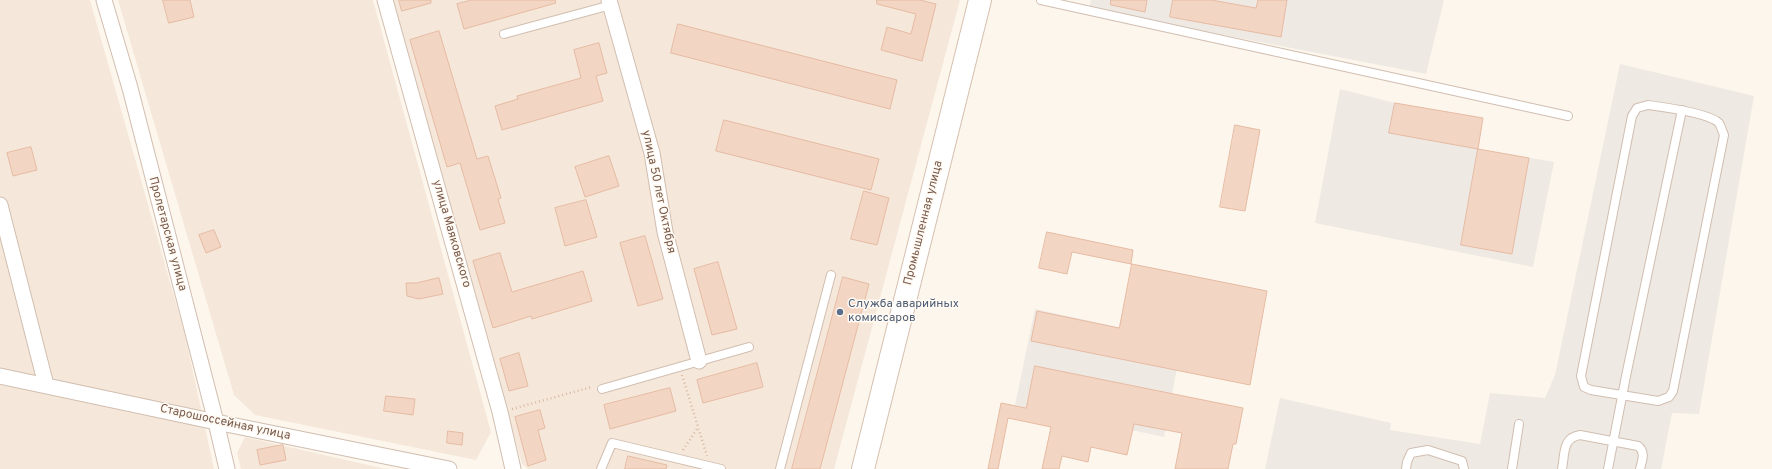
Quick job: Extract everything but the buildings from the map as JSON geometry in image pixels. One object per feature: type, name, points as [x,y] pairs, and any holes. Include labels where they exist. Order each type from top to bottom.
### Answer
[{"type":"street","name":"Пролетарская улица","points":[[104,0],[130,88],[227,469]]},
{"type":"street","name":"улица Маяковского","points":[[385,0],[500,412],[513,469]]},
{"type":"street","name":"Промышленная улица","points":[[863,469],[980,0]]},
{"type":"street","name":"улица 50 лет Октября","points":[[610,2],[652,152],[665,232],[699,362]]},
{"type":"street","points":[[0,205],[46,385]]},
{"type":"street","name":"Старошоссейная улица","points":[[0,376],[216,422],[450,469]]},
{"type":"lane","points":[[1042,0],[1568,116]]},
{"type":"lane","points":[[504,34],[610,2]]},
{"type":"lane","points":[[1648,105],[1682,110],[1713,120],[1719,124],[1724,134],[1673,391],[1669,398],[1658,401],[1622,395],[1584,387],[1580,376],[1632,116],[1636,108],[1648,105]]},
{"type":"lane","points":[[1608,469],[1622,395],[1682,110]]},
{"type":"lane","points":[[780,469],[831,275]]},
{"type":"lane","points":[[602,388],[749,348]]},
{"type":"lane","points":[[1512,469],[1519,424]]},
{"type":"lane","points":[[1562,469],[1568,441],[1572,436],[1580,435],[1638,446],[1642,449],[1643,454],[1640,469]]},
{"type":"lane","points":[[602,469],[612,443],[721,469]]},
{"type":"lane","points":[[1406,469],[1411,453],[1428,450],[1462,461],[1464,469]]},
{"type":"path","points":[[680,367],[710,466]]},
{"type":"path","points":[[500,412],[594,387],[602,388]]},
{"type":"path","points":[[677,458],[698,429]]},
{"type":"shaded area","points":[[0,0],[90,0],[185,335],[214,469],[0,469]]},
{"type":"shaded area","points":[[118,0],[373,0],[491,432],[476,460],[255,415],[234,395]]},
{"type":"shaded area","points":[[390,0],[960,0],[834,469],[528,469],[522,464]]},
{"type":"shaded area","points":[[1091,0],[1444,0],[1426,74],[1089,9]]},
{"type":"shaded area","points":[[1620,64],[1754,96],[1699,414],[1672,413],[1661,469],[1265,469],[1280,398],[1391,423],[1390,430],[1480,444],[1490,393],[1545,398],[1555,375]]},
{"type":"shaded area","points":[[1340,89],[1395,103],[1483,118],[1478,149],[1554,162],[1533,267],[1315,223]]},
{"type":"shaded area","points":[[1035,309],[1182,341],[1164,437],[1015,405]]},
{"type":"shaded area","points":[[245,437],[386,469],[241,469],[237,453]]},
{"type":"place","name":"Служба аварийных комиссаров","points":[[840,312]]}]
